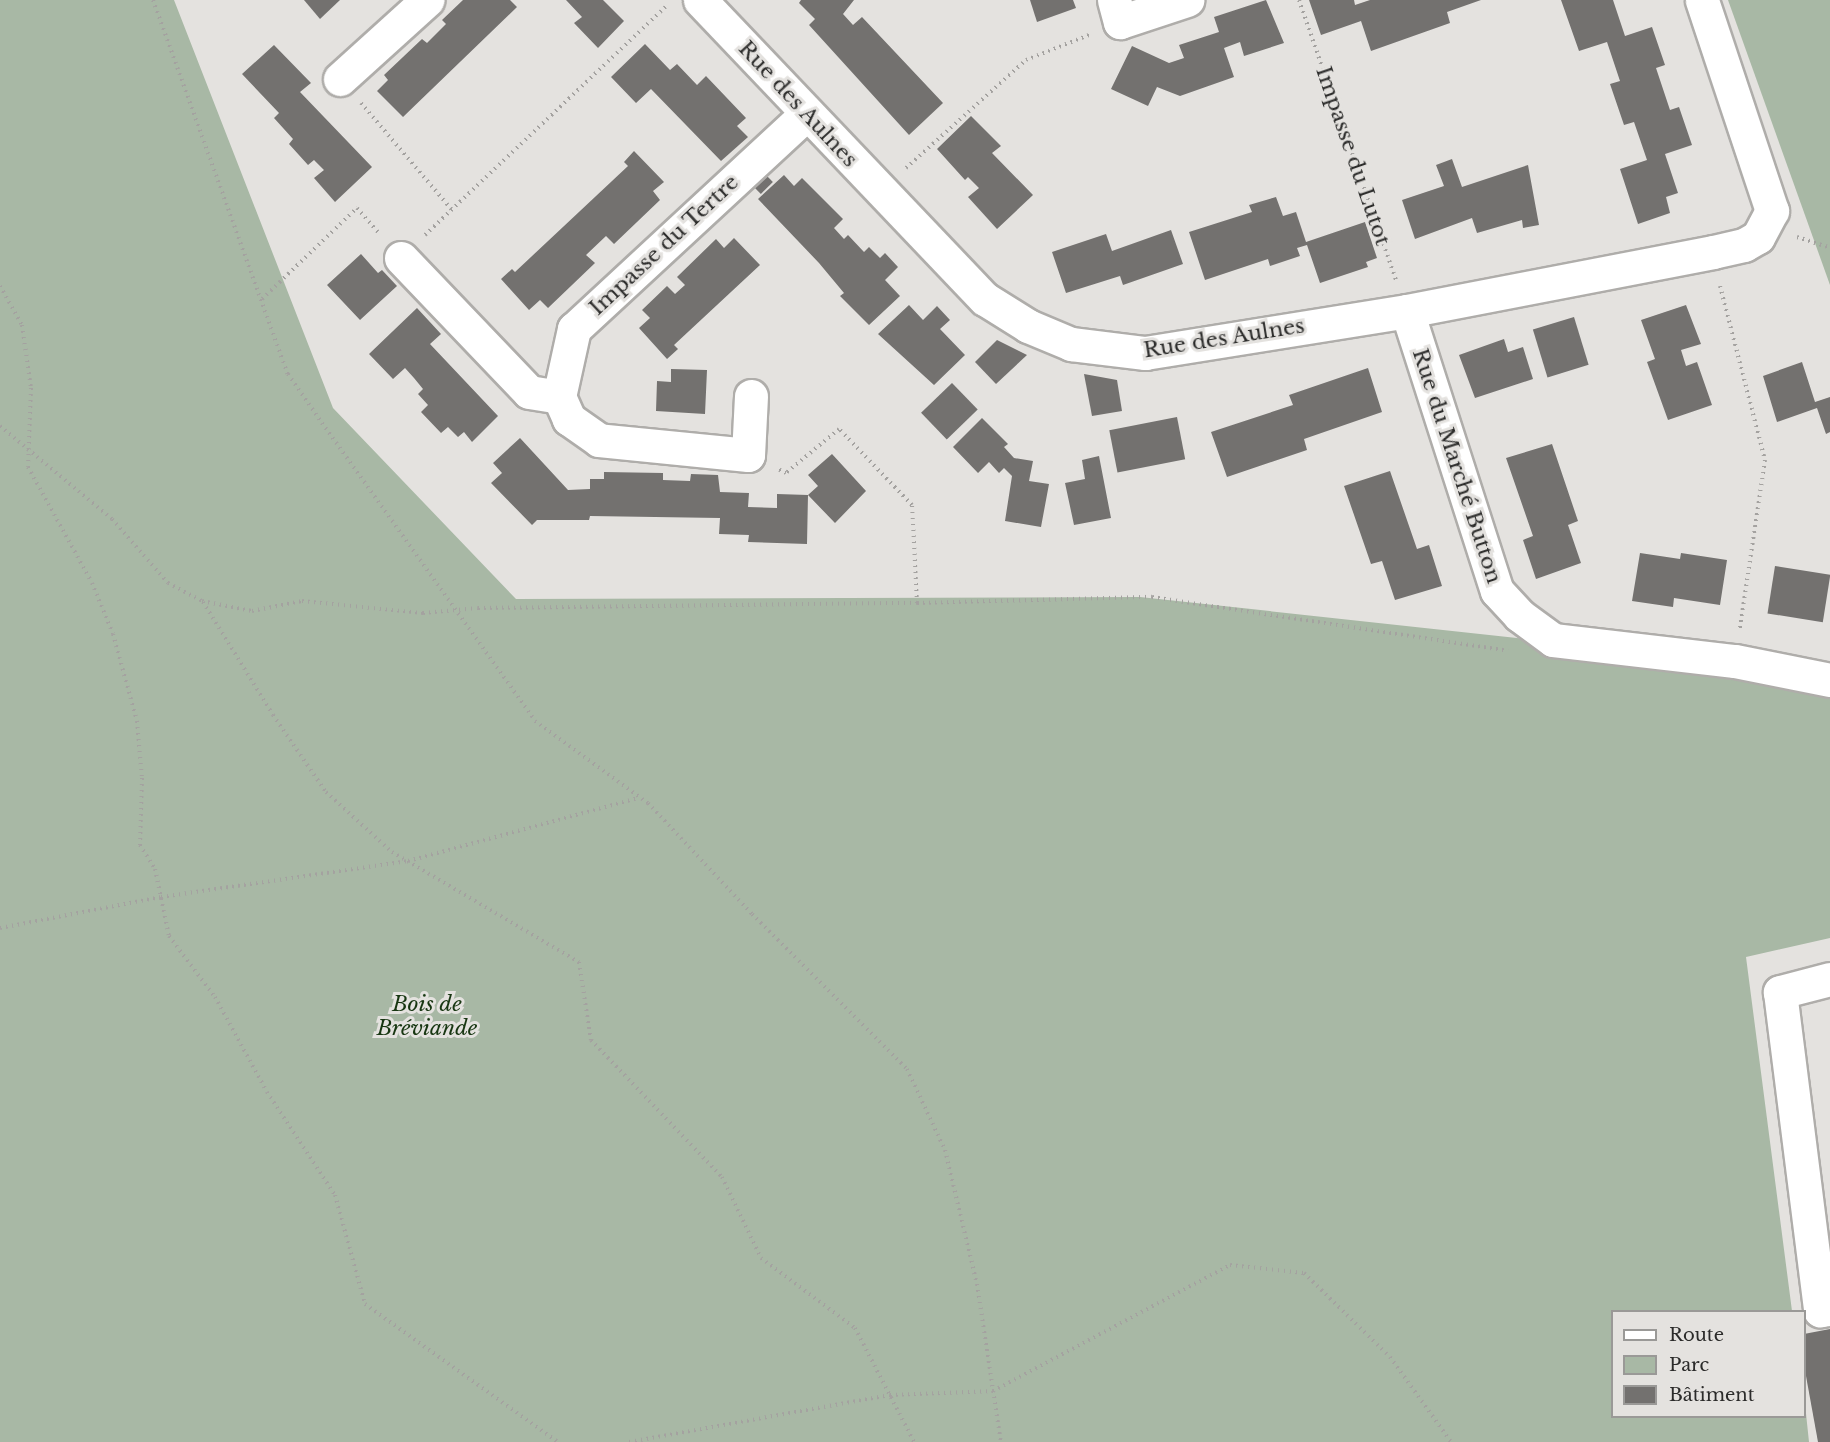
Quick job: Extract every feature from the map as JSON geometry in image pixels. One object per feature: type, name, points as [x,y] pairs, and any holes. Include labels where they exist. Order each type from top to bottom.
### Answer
[{"type":"street","points":[[340,79],[427,0]]},
{"type":"street","name":"Rue des Aulnes","points":[[700,0],[806,114],[985,298],[1028,326],[1071,344],[1145,353],[1407,311],[1744,245],[1765,227],[1772,211],[1702,0]]},
{"type":"street","points":[[1117,11],[1175,2]]},
{"type":"street","name":"Impasse du Tertre","points":[[559,397],[573,329],[806,114]]},
{"type":"street","points":[[401,258],[529,392],[559,397],[569,419],[600,440],[748,455],[751,396]]},
{"type":"street","name":"Rue du Marché Button","points":[[1407,311],[1497,591],[1519,615],[1553,640],[1734,661],[1830,680]]},
{"type":"street","points":[[1830,979],[1780,992],[1820,1310],[1830,1309]]},
{"type":"path","points":[[153,0],[288,374],[454,610],[535,721],[640,797],[907,1069],[945,1150],[977,1284],[1001,1442]]},
{"type":"path","points":[[261,299],[357,208],[401,258],[672,0]]},
{"type":"path","name":"Impasse du Lutot","points":[[1299,0],[1407,311]]},
{"type":"path","points":[[881,190],[1026,60],[1117,11]]},
{"type":"path","points":[[340,79],[452,210]]},
{"type":"path","points":[[1713,252],[1765,460],[1734,661]]},
{"type":"path","points":[[0,286],[22,325],[31,388],[28,466],[92,582],[113,634],[136,721],[142,778],[140,845],[155,869],[170,936],[215,997],[267,1092],[335,1195],[365,1304],[558,1442]]},
{"type":"path","points":[[0,426],[28,446],[112,519],[168,583],[202,601],[252,611],[302,601],[423,613],[454,610],[1152,597],[1502,653],[1553,640]]},
{"type":"path","points":[[748,455],[786,472],[839,429],[912,505],[917,603]]},
{"type":"path","points":[[202,601],[273,715],[326,792],[392,852],[579,962],[591,1040],[722,1177],[761,1258],[855,1328],[914,1442]]},
{"type":"path","points":[[0,928],[161,897],[408,861],[640,797]]},
{"type":"path","points":[[629,1442],[890,1395],[993,1390],[1230,1265],[1304,1273],[1390,1357],[1451,1442]]},
{"type":"green space","name":"Bois de Bréviande","points":[[0,0],[174,0],[333,408],[516,599],[1140,597],[1830,672],[1830,938],[1746,957],[1792,1310],[1611,1310],[1611,1418],[1806,1418],[1806,1414],[1809,1442],[0,1442]]},
{"type":"green space","points":[[1728,0],[1830,0],[1830,285]]},
{"type":"building","points":[[304,0],[340,0],[320,19]]},
{"type":"building","points":[[463,0],[510,0],[517,7],[403,117],[377,91],[388,80],[384,75],[422,39],[427,43],[446,24],[442,20]]},
{"type":"building","points":[[566,0],[603,0],[624,21],[598,48],[574,23],[582,17]]},
{"type":"building","points":[[801,0],[854,0],[843,14],[853,25],[862,17],[943,103],[909,135],[809,25],[815,19],[799,3]]},
{"type":"building","points":[[1030,0],[1073,0],[1076,8],[1037,22]]},
{"type":"building","points":[[1266,0],[1284,43],[1244,56],[1240,42],[1224,48],[1234,77],[1180,96],[1157,87],[1148,106],[1111,89],[1132,46],[1169,63],[1184,58],[1179,45],[1219,32],[1214,17]]},
{"type":"building","points":[[1309,0],[1354,0],[1355,5],[1370,0],[1481,0],[1447,12],[1450,23],[1371,51],[1361,21],[1321,35]]},
{"type":"building","points":[[1561,0],[1613,0],[1625,36],[1652,27],[1665,65],[1656,68],[1670,110],[1679,107],[1692,145],[1665,154],[1678,193],[1666,197],[1670,213],[1638,224],[1620,169],[1647,160],[1634,122],[1624,125],[1610,84],[1620,81],[1607,42],[1579,51]]},
{"type":"building","points":[[645,44],[670,70],[677,64],[697,85],[706,76],[746,118],[737,126],[748,137],[721,161],[651,89],[636,103],[611,77]]},
{"type":"building","points":[[274,45],[311,83],[300,92],[372,167],[335,202],[314,178],[324,170],[314,160],[308,165],[289,144],[293,139],[274,118],[279,113],[242,74]]},
{"type":"building","points":[[971,116],[1001,146],[992,153],[1033,195],[997,229],[968,197],[979,188],[968,177],[965,180],[937,149]]},
{"type":"building","points":[[634,151],[664,182],[653,191],[660,200],[614,244],[606,236],[586,255],[595,263],[548,308],[540,300],[529,310],[501,279],[512,269],[515,272],[628,166],[624,162]]},
{"type":"building","points":[[1452,159],[1462,187],[1528,165],[1539,225],[1523,228],[1522,220],[1477,233],[1472,218],[1415,239],[1402,200],[1444,186],[1436,165]]},
{"type":"building","points":[[763,172],[773,182],[761,194],[751,184]]},
{"type":"building","points":[[784,175],[794,186],[802,178],[843,219],[834,228],[844,239],[848,235],[864,252],[869,247],[880,258],[885,253],[898,267],[885,280],[900,296],[869,325],[840,296],[844,293],[819,263],[758,199]]},
{"type":"building","points":[[1276,197],[1283,216],[1296,212],[1306,242],[1365,222],[1377,258],[1366,262],[1368,267],[1320,283],[1307,245],[1297,248],[1300,256],[1270,266],[1268,259],[1205,280],[1189,232],[1252,212],[1249,205]]},
{"type":"building","points":[[1171,230],[1183,264],[1123,285],[1120,276],[1066,293],[1052,252],[1106,234],[1112,251]]},
{"type":"building","points":[[734,238],[760,265],[674,345],[678,349],[667,359],[639,328],[650,318],[642,310],[667,286],[675,294],[685,285],[677,277],[716,239],[724,248]]},
{"type":"building","points":[[361,254],[378,273],[382,270],[397,286],[360,320],[327,285]]},
{"type":"building","points":[[909,305],[923,320],[937,306],[950,320],[940,329],[965,355],[934,385],[878,334]]},
{"type":"building","points":[[1686,305],[1701,344],[1681,350],[1686,366],[1697,362],[1712,405],[1668,420],[1647,362],[1655,359],[1641,320]]},
{"type":"building","points":[[417,308],[441,334],[430,344],[498,416],[472,442],[464,432],[458,437],[448,427],[441,433],[421,412],[428,405],[418,394],[423,389],[405,368],[393,379],[369,354]]},
{"type":"building","points":[[1574,317],[1589,365],[1547,377],[1533,330]]},
{"type":"building","points":[[1504,339],[1508,352],[1523,347],[1533,379],[1475,398],[1459,355]]},
{"type":"building","points":[[997,340],[1027,355],[996,384],[975,362]]},
{"type":"building","points":[[1802,362],[1815,402],[1830,397],[1830,432],[1826,434],[1817,408],[1777,422],[1763,376]]},
{"type":"building","points":[[1368,368],[1382,412],[1304,439],[1307,450],[1227,477],[1211,432],[1293,405],[1289,395]]},
{"type":"building","points":[[671,369],[707,370],[705,414],[656,411],[657,381],[671,382]]},
{"type":"building","points":[[1084,374],[1117,380],[1122,411],[1092,416]]},
{"type":"building","points":[[952,383],[978,410],[947,439],[921,413]]},
{"type":"building","points":[[1177,417],[1185,459],[1117,472],[1109,430]]},
{"type":"building","points":[[982,418],[1008,444],[1004,447],[1014,458],[1033,461],[1029,481],[1049,484],[1041,527],[1005,521],[1012,476],[1004,468],[999,473],[989,462],[978,473],[953,447]]},
{"type":"building","points":[[520,438],[568,490],[590,489],[590,479],[604,479],[604,472],[663,473],[663,480],[690,481],[691,474],[718,475],[720,492],[749,493],[748,507],[777,508],[777,494],[808,495],[807,544],[748,542],[749,535],[719,534],[720,518],[590,516],[589,520],[537,520],[532,525],[491,483],[502,473],[493,463]]},
{"type":"building","points":[[1552,444],[1578,521],[1568,525],[1581,563],[1536,579],[1523,540],[1533,536],[1506,458]]},
{"type":"building","points":[[832,454],[866,491],[835,523],[808,495],[818,486],[808,475]]},
{"type":"building","points":[[1099,456],[1111,518],[1074,525],[1065,483],[1085,479],[1082,460]]},
{"type":"building","points":[[1390,471],[1417,549],[1429,545],[1442,586],[1395,600],[1382,561],[1371,564],[1344,486]]},
{"type":"building","points":[[1640,553],[1680,559],[1681,553],[1727,560],[1720,605],[1674,598],[1673,607],[1632,601]]},
{"type":"building","points":[[1775,566],[1830,575],[1823,622],[1767,613]]},
{"type":"building","points":[[1830,1329],[1830,1442],[1818,1442],[1806,1376],[1806,1334]]}]
